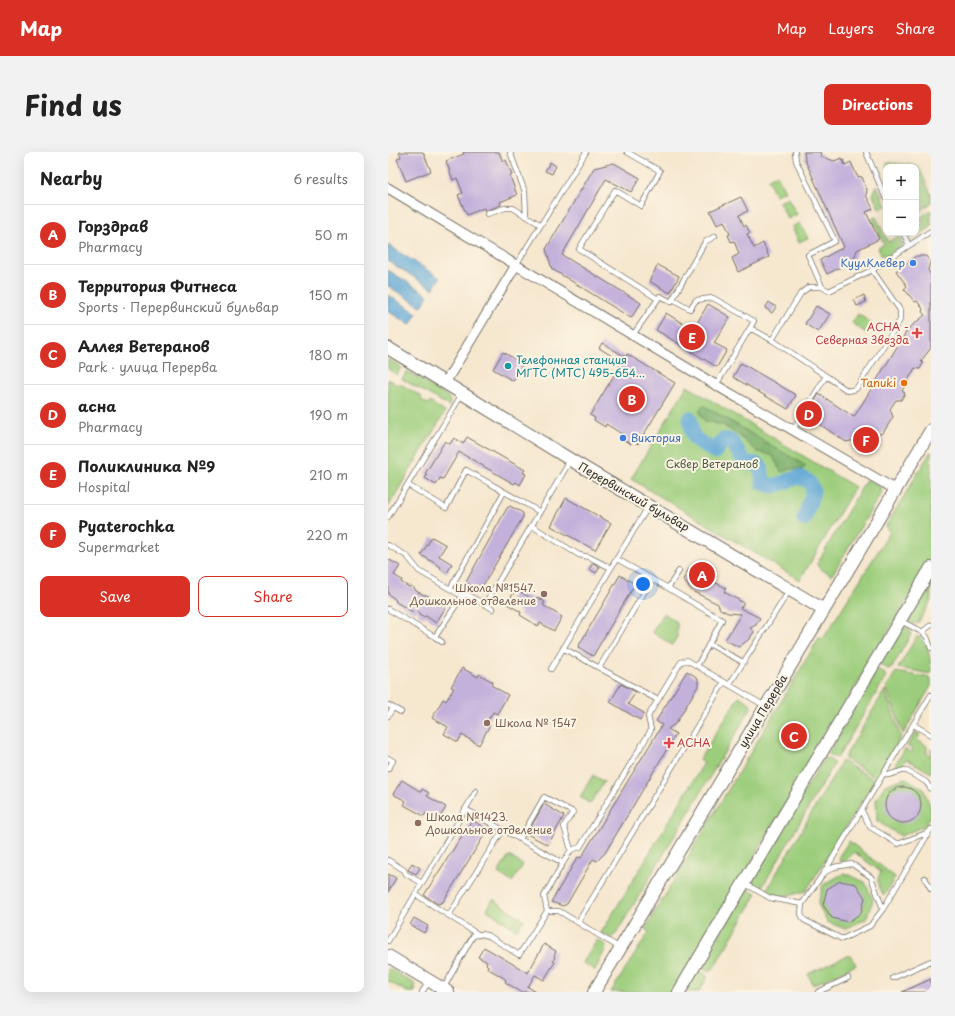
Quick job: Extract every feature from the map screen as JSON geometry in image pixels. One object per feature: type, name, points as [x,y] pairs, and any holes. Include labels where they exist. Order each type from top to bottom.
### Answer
[{"type":"street","points":[[388,188],[716,385],[896,490]]},
{"type":"street","points":[[444,383],[516,265]]},
{"type":"street","name":"Перервинский бульвар","points":[[388,348],[571,460],[824,610]]},
{"type":"street","name":"улица Перерва","points":[[594,992],[931,430]]},
{"type":"street","points":[[679,992],[898,620],[931,568]]},
{"type":"street","points":[[388,956],[446,990]]},
{"type":"lane","points":[[510,152],[526,192],[526,216]]},
{"type":"lane","points":[[516,265],[586,152]]},
{"type":"lane","points":[[627,152],[660,171],[641,206],[615,190],[579,249],[658,299]]},
{"type":"lane","points":[[795,152],[796,161],[835,241],[808,255],[822,287]]},
{"type":"lane","points":[[866,152],[883,191]]},
{"type":"lane","points":[[486,214],[509,207],[517,209],[541,225]]},
{"type":"lane","points":[[772,340],[800,293],[809,287],[822,287],[829,291],[872,270],[931,231]]},
{"type":"lane","points":[[633,335],[660,296],[672,302],[705,242],[715,236]]},
{"type":"lane","points":[[904,236],[909,245]]},
{"type":"lane","points":[[750,328],[772,340],[848,391],[856,389],[900,320],[900,310],[872,270]]},
{"type":"lane","points":[[673,299],[690,309],[696,300],[713,298],[754,321],[716,385]]},
{"type":"lane","points":[[793,430],[826,376]]},
{"type":"lane","points":[[388,517],[462,394]]},
{"type":"lane","points":[[485,604],[571,460]]},
{"type":"lane","points":[[408,484],[446,508],[466,470],[540,512]]},
{"type":"lane","points":[[450,589],[504,492]]},
{"type":"lane","points":[[551,669],[649,506]]},
{"type":"lane","points":[[532,526],[579,555],[589,557],[612,568]]},
{"type":"lane","points":[[388,545],[407,556],[419,571],[462,596],[468,595],[493,609]]},
{"type":"lane","points":[[617,559],[722,620],[697,666]]},
{"type":"lane","points":[[668,588],[679,571]]},
{"type":"lane","points":[[600,668],[652,579]]},
{"type":"lane","points":[[729,685],[790,589]]},
{"type":"lane","points":[[435,637],[462,596]]},
{"type":"lane","points":[[388,609],[442,642]]},
{"type":"lane","points":[[898,620],[922,632],[927,637],[931,648]]},
{"type":"lane","points":[[922,632],[931,626]]},
{"type":"lane","points":[[709,644],[743,662]]},
{"type":"lane","points":[[563,648],[658,700]]},
{"type":"lane","points":[[446,990],[474,936],[489,936],[520,955],[547,911],[544,896],[571,850],[580,847],[651,730],[648,716],[681,662],[687,660],[766,706]]},
{"type":"lane","points":[[578,922],[724,682]]},
{"type":"lane","points":[[930,830],[883,909],[870,926],[842,939],[804,920],[800,914],[802,904],[824,874],[931,695]]},
{"type":"lane","points":[[388,705],[401,712]]},
{"type":"lane","points":[[388,716],[393,708]]},
{"type":"lane","points":[[914,725],[931,735]]},
{"type":"lane","points":[[388,758],[393,761],[388,769]]},
{"type":"lane","points":[[884,773],[888,775],[905,770],[926,782],[931,789]]},
{"type":"lane","points":[[388,940],[476,791]]},
{"type":"lane","points":[[520,839],[544,797],[573,812],[564,826],[571,850]]},
{"type":"lane","points":[[465,809],[563,863]]},
{"type":"lane","points":[[862,811],[870,827],[898,844],[930,830]]},
{"type":"lane","points":[[449,916],[503,830]]},
{"type":"lane","points":[[388,860],[404,870],[406,874],[422,883]]},
{"type":"lane","points":[[824,874],[834,866],[852,864],[870,877],[883,909]]},
{"type":"lane","points":[[925,878],[931,889]]},
{"type":"lane","points":[[744,883],[770,898],[802,904]]},
{"type":"lane","points":[[415,894],[479,935]]},
{"type":"lane","points":[[547,911],[559,911],[621,948]]},
{"type":"lane","points":[[893,978],[931,960]]},
{"type":"lane","points":[[818,992],[848,978]]},
{"type":"lane","points":[[422,992],[429,981]]},
{"type":"green space","points":[[887,162],[906,164],[887,164]]},
{"type":"green space","points":[[919,168],[931,194],[931,203],[919,212]]},
{"type":"green space","points":[[777,175],[785,191],[775,195],[768,179]]},
{"type":"green space","points":[[877,185],[883,199],[883,208],[879,208],[873,195]]},
{"type":"green space","points":[[788,198],[797,214],[788,219],[779,202]]},
{"type":"green space","points":[[931,210],[931,227],[919,235],[919,219]]},
{"type":"green space","points":[[876,217],[883,232],[883,236],[885,236],[888,242],[899,236],[903,245],[886,256],[881,255],[878,248],[884,244],[872,218]]},
{"type":"green space","points":[[800,223],[808,238],[799,242],[792,227]]},
{"type":"green space","points":[[858,314],[873,324],[867,334],[852,323]]},
{"type":"green space","points":[[388,359],[401,367],[397,375],[388,369]]},
{"type":"green space","points":[[407,371],[447,396],[450,401],[449,406],[402,379]]},
{"type":"green space","points":[[388,379],[397,385],[399,383],[422,397],[421,400],[428,404],[430,402],[445,412],[388,507]]},
{"type":"green space","name":"Сквер Ветеранов","points":[[687,386],[855,487],[800,580],[631,479]]},
{"type":"green space","points":[[703,405],[806,466],[803,469],[789,469],[781,472],[771,455],[758,452],[741,437],[723,425],[705,421],[700,413],[700,409]]},
{"type":"green space","points":[[931,451],[931,560],[675,992],[611,992],[649,932],[645,929],[819,638],[823,639],[890,532],[886,526]]},
{"type":"green space","points":[[866,480],[880,487],[881,493],[832,575],[819,568],[817,564]]},
{"type":"green space","points":[[931,577],[931,601],[918,623],[914,624],[906,619]]},
{"type":"green space","points":[[664,613],[677,622],[677,637],[672,645],[652,632]]},
{"type":"green space","points":[[902,626],[910,630],[911,634],[892,668],[888,669],[879,664]]},
{"type":"green space","points":[[917,636],[921,638],[927,647],[930,658],[931,674],[898,668]]},
{"type":"green space","points":[[877,669],[884,673],[886,677],[838,757],[831,756],[828,753]]},
{"type":"green space","points":[[896,672],[931,678],[931,686],[903,734],[886,687]]},
{"type":"green space","points":[[885,690],[901,737],[876,778],[844,758]]},
{"type":"green space","points":[[739,696],[750,703],[751,708],[616,934],[611,938],[601,933],[704,763],[699,760]]},
{"type":"green space","points":[[916,732],[920,734],[917,740],[927,746],[927,754],[931,756],[931,773],[906,759],[903,764],[895,767],[905,749],[911,752],[913,750],[907,746]]},
{"type":"green space","points":[[825,757],[834,764],[761,889],[752,884],[751,881]]},
{"type":"green space","points":[[842,761],[875,780],[806,891],[786,896],[776,895],[766,891]]},
{"type":"green space","points":[[593,775],[604,782],[590,804],[580,797]]},
{"type":"green space","points":[[905,778],[923,788],[931,808],[931,816],[924,826],[901,836],[877,821],[876,800],[885,785]]},
{"type":"green space","points":[[849,841],[895,877],[884,896],[879,887],[878,881],[881,872],[854,852],[846,861],[840,861],[839,856]]},
{"type":"green space","points":[[509,856],[523,865],[512,882],[498,873]]},
{"type":"green space","points":[[844,873],[865,882],[873,900],[866,919],[845,929],[827,922],[818,904],[823,885]]},
{"type":"green space","points":[[747,888],[757,894],[713,969],[709,971],[701,966]]},
{"type":"green space","points":[[493,899],[524,920],[517,930],[487,910]]},
{"type":"green space","points":[[597,940],[606,945],[595,970],[583,963]]},
{"type":"green space","points":[[846,956],[851,956],[856,965],[813,985],[808,974]]},
{"type":"green space","points":[[388,968],[415,984],[415,992],[407,992],[388,981]]},
{"type":"green space","points":[[698,970],[706,975],[707,978],[699,992],[685,992]]},
{"type":"water","points":[[388,245],[440,278],[433,289],[388,261]]},
{"type":"water","points":[[388,270],[428,295],[422,307],[388,286]]},
{"type":"water","points":[[388,295],[417,313],[410,325],[388,311]]},
{"type":"building","points":[[399,152],[423,152],[431,171],[406,181],[397,159],[401,157]]},
{"type":"building","points":[[463,152],[499,152],[503,162],[506,160],[512,175],[510,176],[517,195],[500,202],[501,205],[485,211],[484,208],[467,215],[458,195],[463,193],[457,178],[453,180],[446,161],[464,154]]},
{"type":"building","points":[[804,152],[820,152],[821,156],[834,161],[842,158],[845,165],[851,162],[857,176],[862,177],[867,190],[866,195],[873,209],[866,212],[879,239],[857,250],[853,261],[827,274],[820,260],[844,247],[805,160]]},
{"type":"building","points":[[550,162],[556,166],[552,174],[545,171]]},
{"type":"building","points":[[614,163],[640,178],[631,192],[606,179],[562,255],[641,303],[631,318],[552,269],[546,249],[594,168]]},
{"type":"building","points":[[741,197],[748,211],[739,215],[744,226],[746,225],[750,233],[747,234],[754,248],[763,243],[769,257],[738,272],[732,258],[739,254],[734,241],[731,242],[728,235],[730,234],[724,221],[717,225],[710,211]]},
{"type":"building","points":[[916,256],[926,256],[930,262],[928,270],[931,275],[931,348],[921,361],[923,363],[920,369],[915,368],[902,391],[905,393],[901,400],[896,400],[890,409],[893,417],[883,433],[871,436],[868,442],[861,443],[855,440],[846,442],[806,415],[819,394],[854,417],[908,329],[925,315],[922,312],[923,309],[917,301],[915,302],[904,289],[907,286],[896,271]]},
{"type":"building","points":[[658,265],[679,276],[670,293],[649,281]]},
{"type":"building","points":[[864,295],[866,302],[857,306],[854,300]]},
{"type":"building","points":[[769,302],[776,307],[772,313],[765,308]]},
{"type":"building","points":[[708,304],[730,317],[714,343],[727,350],[717,367],[656,330],[666,313],[693,330]]},
{"type":"building","points":[[816,306],[830,314],[818,332],[805,324]]},
{"type":"building","points":[[602,343],[626,357],[627,354],[675,383],[638,444],[632,441],[631,444],[620,438],[622,434],[606,424],[605,427],[594,420],[595,418],[590,415],[622,362],[599,348]]},
{"type":"building","name":"Телефонная станция МГТС (МТС) 495-654...","points":[[503,352],[523,364],[513,381],[493,369]]},
{"type":"building","points":[[741,363],[796,395],[788,409],[733,377]]},
{"type":"building","points":[[467,437],[525,470],[523,473],[526,474],[520,485],[516,482],[514,484],[459,452],[443,479],[440,478],[436,485],[425,478],[427,475],[425,474],[445,441],[450,444],[454,438],[463,444]]},
{"type":"building","points":[[566,498],[611,523],[595,550],[551,526]]},
{"type":"building","points":[[510,506],[523,513],[523,517],[482,587],[477,589],[466,582],[507,508]]},
{"type":"building","points":[[432,537],[446,545],[439,556],[452,564],[447,573],[440,569],[441,567],[421,555]]},
{"type":"building","points":[[388,559],[400,566],[394,575],[402,580],[401,582],[430,597],[431,601],[438,604],[440,603],[446,607],[436,623],[426,616],[423,617],[419,615],[418,611],[413,612],[396,602],[395,599],[388,594]]},
{"type":"building","points":[[593,563],[600,567],[596,573],[589,569]]},
{"type":"building","points":[[689,569],[726,588],[724,592],[744,603],[740,608],[760,618],[756,625],[750,628],[754,632],[749,639],[739,647],[725,640],[741,614],[728,613],[720,609],[718,604],[692,591],[683,580]]},
{"type":"building","points":[[620,575],[635,584],[593,656],[578,647]]},
{"type":"building","points":[[516,589],[535,601],[537,597],[545,602],[543,605],[562,617],[554,631],[540,623],[538,626],[520,615],[521,612],[507,604]]},
{"type":"building","points":[[462,668],[478,677],[479,674],[493,682],[491,685],[508,695],[497,714],[493,712],[486,723],[490,725],[479,745],[462,735],[458,742],[444,734],[448,727],[432,718],[443,699],[446,701],[454,688],[451,687]]},
{"type":"building","points":[[687,671],[698,678],[698,686],[676,723],[668,729],[676,734],[605,853],[597,861],[593,859],[567,904],[563,906],[551,902],[578,857],[581,858],[662,725],[656,721]]},
{"type":"building","points":[[621,684],[636,692],[628,704],[644,713],[640,720],[610,702]]},
{"type":"building","points":[[402,780],[421,792],[422,789],[429,793],[427,796],[446,807],[438,820],[426,813],[424,816],[404,805],[406,801],[393,794]]},
{"type":"building","points":[[907,787],[916,792],[920,798],[920,812],[916,818],[907,823],[899,823],[890,818],[886,812],[885,801],[890,792],[896,788]]},
{"type":"building","points":[[544,804],[564,816],[548,845],[527,834]]},
{"type":"building","points":[[472,820],[485,828],[485,834],[443,902],[438,904],[424,895]]},
{"type":"building","points":[[412,863],[420,868],[416,874],[408,870]]},
{"type":"building","points":[[388,874],[396,878],[388,892]]},
{"type":"building","points":[[840,881],[856,884],[865,898],[861,913],[848,922],[832,918],[823,905],[827,889]]},
{"type":"building","points":[[414,918],[428,926],[424,933],[410,925]]},
{"type":"building","points":[[544,944],[556,951],[553,961],[555,962],[544,980],[535,975],[528,987],[536,992],[521,992],[505,982],[506,980],[504,978],[487,968],[487,962],[478,957],[484,947],[528,973]]},
{"type":"building","points":[[931,979],[931,992],[902,992]]},
{"type":"waterway","points":[[690,418],[694,438],[715,452],[723,440],[730,441],[743,460],[757,464],[761,467],[763,483],[774,486],[799,477],[808,481],[813,491],[804,519]]},
{"type":"place","name":"КуулКлевер","points":[[913,263]]},
{"type":"place","name":"АСНА - Северная Звезда","points":[[917,333]]},
{"type":"place","name":"Поликлиника №9","points":[[692,337]]},
{"type":"place","name":"Телефонная станция МГТС (МТС) 495-654...","points":[[508,366]]},
{"type":"place","name":"Tanuki","points":[[904,383]]},
{"type":"place","name":"Территория Фитнеса","points":[[632,399]]},
{"type":"place","name":"асна","points":[[809,414]]},
{"type":"place","name":"Виктория","points":[[623,438]]},
{"type":"place","name":"Pyaterochka","points":[[866,440]]},
{"type":"place","name":"Горздрав","points":[[702,575]]},
{"type":"place","name":"Школа №1547. Дошкольное отделение","points":[[544,594]]},
{"type":"place","name":"Школа № 1547","points":[[487,723]]},
{"type":"place","name":"Аллея Ветеранов","points":[[794,736]]},
{"type":"place","name":"АСНА","points":[[669,743]]},
{"type":"place","name":"Школа №1423. Дошкольное отделение","points":[[418,823]]}]
